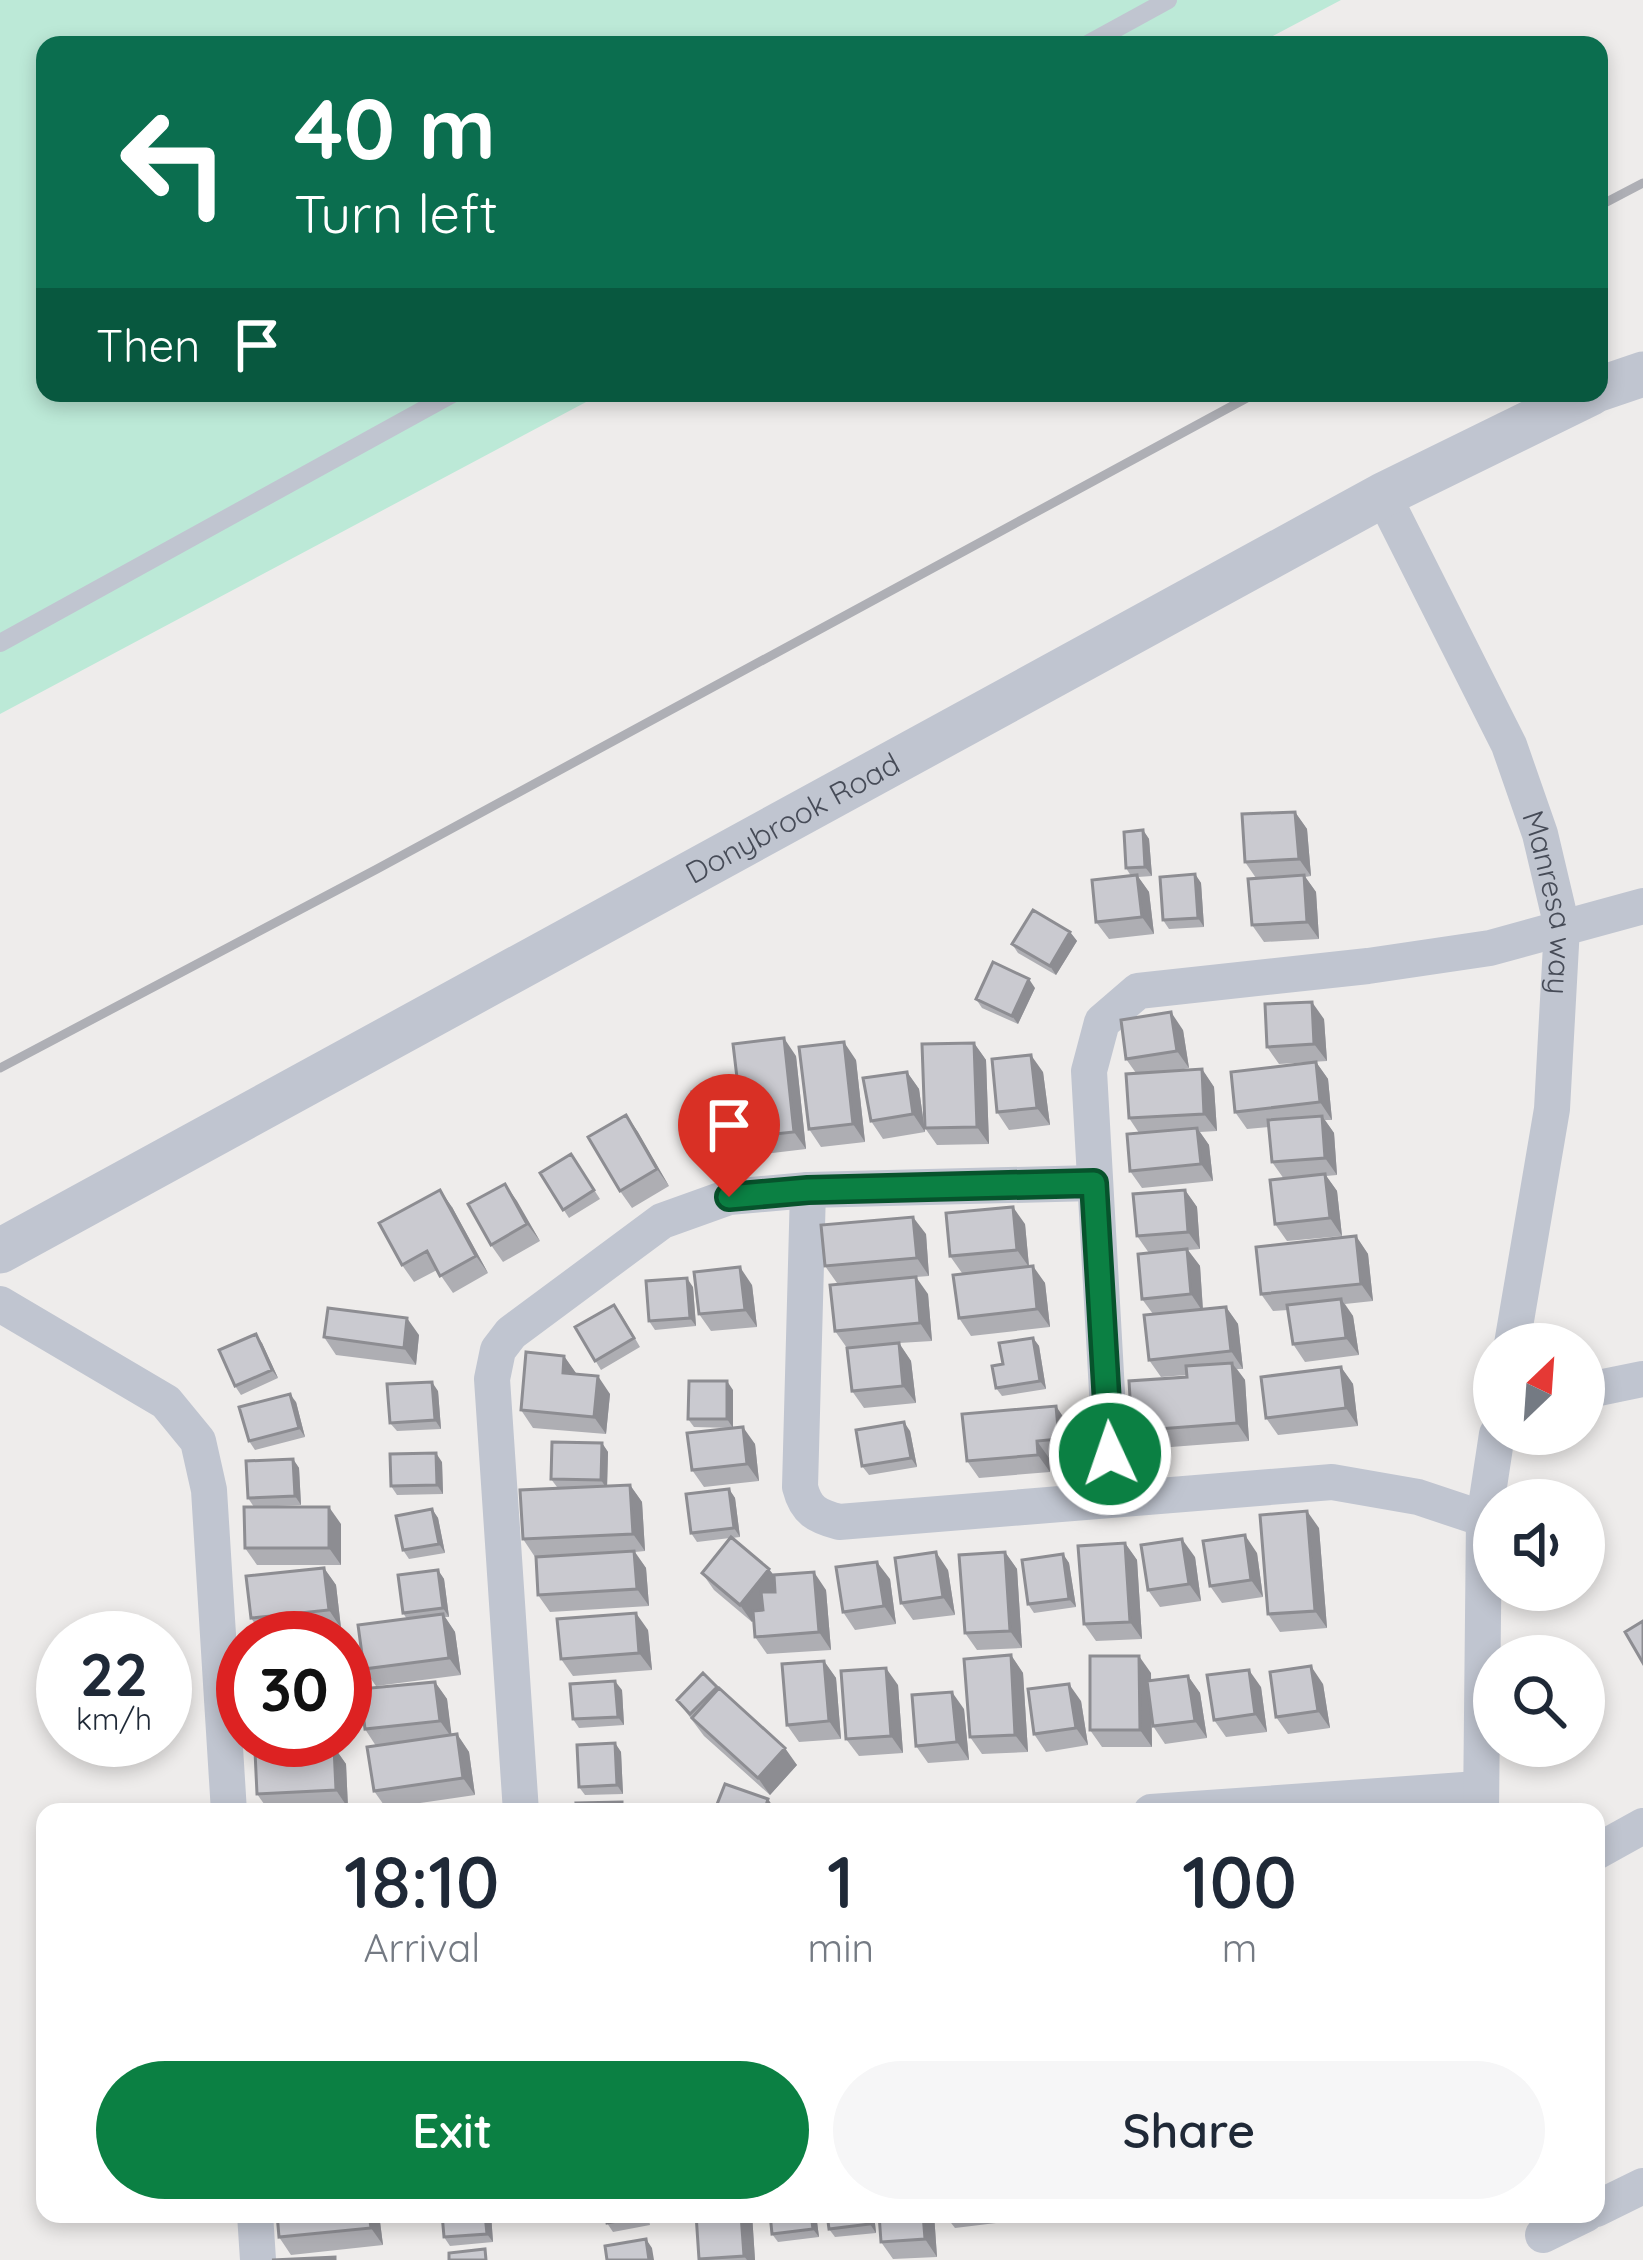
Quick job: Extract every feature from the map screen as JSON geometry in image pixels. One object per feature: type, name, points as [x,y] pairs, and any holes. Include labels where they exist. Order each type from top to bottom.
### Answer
[{"type":"street","name":"Donybrook Road","points":[[1608,386],[1643,374]]},
{"type":"street","name":"Donybrook Road","points":[[0,1251],[1383,495],[1573,402]]},
{"type":"street","name":"Manresa way","points":[[1383,495],[1509,745],[1540,834],[1562,927],[1552,1109],[1516,1323]]},
{"type":"street","points":[[1113,1499],[1089,1071],[1102,1022],[1138,992],[1490,948],[1643,906]]},
{"type":"street","points":[[520,1803],[492,1378],[498,1350],[511,1333],[662,1221],[729,1197],[808,1190],[1094,1183]]},
{"type":"street","points":[[808,1190],[800,1487],[804,1502],[817,1516],[839,1522],[1332,1482],[1418,1497],[1473,1515]]},
{"type":"street","points":[[0,1304],[166,1402],[198,1441],[209,1490],[229,1803]]},
{"type":"street","points":[[1605,1386],[1643,1378]]},
{"type":"street","points":[[1419,1803],[1479,1801],[1482,1611]]},
{"type":"street","points":[[1605,1847],[1643,1826]]},
{"type":"street","points":[[1605,2205],[1643,2186]]},
{"type":"street","points":[[256,2223],[258,2260]]},
{"type":"lane","points":[[1102,36],[1168,0]]},
{"type":"lane","points":[[0,643],[438,402]]},
{"type":"green space","points":[[0,0],[1341,0],[1273,36],[36,36],[36,402],[586,402],[0,714]]},
{"type":"building","points":[[1295,812],[1299,859],[1245,862],[1242,814]]},
{"type":"building","points":[[1143,830],[1145,867],[1126,868],[1124,832]]},
{"type":"building","points":[[1195,874],[1198,918],[1163,920],[1160,877]]},
{"type":"building","points":[[1137,875],[1142,917],[1096,922],[1092,880]]},
{"type":"building","points":[[1304,875],[1307,922],[1252,925],[1248,879]]},
{"type":"building","points":[[1033,910],[1070,932],[1050,966],[1012,944]]},
{"type":"building","points":[[993,962],[1029,979],[1012,1016],[976,999]]},
{"type":"building","points":[[1312,1002],[1314,1044],[1267,1047],[1265,1004]]},
{"type":"building","points":[[1171,1012],[1177,1051],[1126,1059],[1121,1020]]},
{"type":"building","points":[[784,1038],[794,1132],[744,1137],[733,1044]]},
{"type":"building","points":[[844,1042],[853,1124],[809,1129],[799,1047]]},
{"type":"building","points":[[974,1043],[977,1127],[925,1128],[922,1044]]},
{"type":"building","points":[[1031,1055],[1037,1108],[997,1112],[992,1059]]},
{"type":"building","points":[[1316,1062],[1320,1102],[1235,1112],[1231,1072]]},
{"type":"building","points":[[1202,1069],[1204,1114],[1129,1118],[1126,1074]]},
{"type":"building","points":[[907,1072],[913,1114],[871,1121],[863,1078]]},
{"type":"building","points":[[728,1090],[731,1141],[695,1143],[692,1092]]},
{"type":"building","points":[[626,1115],[657,1169],[620,1191],[588,1137]]},
{"type":"building","points":[[1322,1116],[1325,1158],[1272,1162],[1268,1120]]},
{"type":"building","points":[[1197,1128],[1201,1164],[1130,1171],[1127,1134]]},
{"type":"building","points":[[571,1154],[594,1190],[563,1210],[540,1173]]},
{"type":"building","points":[[1325,1174],[1330,1218],[1275,1224],[1270,1180]]},
{"type":"building","points":[[505,1184],[527,1224],[491,1245],[468,1204]]},
{"type":"building","points":[[440,1190],[476,1256],[440,1276],[427,1251],[402,1265],[379,1223]]},
{"type":"building","points":[[1185,1190],[1188,1232],[1137,1236],[1133,1194]]},
{"type":"building","points":[[1013,1207],[1017,1250],[950,1256],[946,1213]]},
{"type":"building","points":[[913,1217],[917,1258],[825,1266],[821,1225]]},
{"type":"building","points":[[1356,1236],[1361,1284],[1261,1294],[1256,1247]]},
{"type":"building","points":[[1187,1249],[1191,1294],[1142,1299],[1138,1254]]},
{"type":"building","points":[[1033,1266],[1037,1309],[959,1318],[953,1275]]},
{"type":"building","points":[[740,1267],[745,1310],[699,1314],[694,1272]]},
{"type":"building","points":[[916,1277],[920,1323],[835,1331],[830,1285]]},
{"type":"building","points":[[687,1278],[690,1318],[649,1321],[646,1281]]},
{"type":"building","points":[[1341,1299],[1346,1338],[1293,1344],[1287,1305]]},
{"type":"building","points":[[614,1305],[634,1338],[595,1361],[575,1327]]},
{"type":"building","points":[[1226,1307],[1231,1351],[1149,1360],[1144,1315]]},
{"type":"building","points":[[328,1308],[407,1318],[404,1348],[324,1337]]},
{"type":"building","points":[[256,1334],[272,1370],[235,1386],[219,1350]]},
{"type":"building","points":[[1033,1338],[1040,1381],[996,1388],[992,1366],[1003,1364],[999,1343]]},
{"type":"building","points":[[899,1343],[903,1386],[852,1391],[847,1348]]},
{"type":"building","points":[[526,1352],[564,1356],[563,1373],[598,1376],[594,1417],[521,1410]]},
{"type":"building","points":[[1232,1363],[1237,1423],[1132,1431],[1129,1381],[1187,1377],[1186,1366]]},
{"type":"building","points":[[1341,1367],[1346,1408],[1266,1418],[1261,1377]]},
{"type":"building","points":[[689,1381],[727,1381],[727,1419],[688,1419]]},
{"type":"building","points":[[432,1382],[435,1420],[390,1423],[387,1384]]},
{"type":"building","points":[[290,1394],[299,1428],[249,1441],[239,1407]]},
{"type":"building","points":[[1056,1406],[1059,1439],[1037,1441],[1038,1455],[967,1461],[962,1414]]},
{"type":"building","points":[[904,1422],[911,1458],[862,1466],[856,1430]]},
{"type":"building","points":[[743,1427],[747,1464],[692,1470],[687,1433]]},
{"type":"building","points":[[552,1442],[602,1443],[601,1480],[551,1479]]},
{"type":"building","points":[[436,1453],[437,1485],[391,1486],[390,1454]]},
{"type":"building","points":[[293,1459],[295,1496],[248,1498],[246,1461]]},
{"type":"building","points":[[630,1485],[633,1534],[523,1539],[520,1490]]},
{"type":"building","points":[[729,1489],[734,1528],[691,1533],[686,1494]]},
{"type":"building","points":[[244,1507],[329,1507],[329,1548],[245,1548]]},
{"type":"building","points":[[432,1509],[439,1544],[403,1550],[396,1516]]},
{"type":"building","points":[[1307,1511],[1315,1611],[1268,1614],[1260,1515]]},
{"type":"building","points":[[1245,1535],[1251,1580],[1210,1586],[1203,1541]]},
{"type":"building","points":[[731,1537],[769,1569],[740,1605],[702,1573]]},
{"type":"building","points":[[1182,1539],[1189,1584],[1148,1590],[1141,1545]]},
{"type":"building","points":[[1125,1543],[1130,1622],[1084,1624],[1078,1546]]},
{"type":"building","points":[[634,1551],[637,1589],[538,1595],[536,1557]]},
{"type":"building","points":[[936,1552],[943,1597],[901,1603],[895,1558]]},
{"type":"building","points":[[1005,1552],[1010,1631],[965,1633],[959,1555]]},
{"type":"building","points":[[1063,1554],[1069,1599],[1028,1604],[1022,1560]]},
{"type":"building","points":[[877,1562],[884,1606],[843,1612],[836,1567]]},
{"type":"building","points":[[324,1568],[329,1610],[250,1611],[246,1576]]},
{"type":"building","points":[[438,1570],[443,1608],[403,1613],[398,1575]]},
{"type":"building","points":[[814,1572],[819,1632],[755,1637],[753,1611],[763,1610],[761,1592],[775,1592],[774,1575]]},
{"type":"building","points":[[636,1613],[639,1653],[561,1659],[557,1619]]},
{"type":"building","points":[[443,1614],[449,1658],[372,1668],[372,1623]]},
{"type":"building","points":[[1643,1621],[1643,1663],[1625,1632]]},
{"type":"building","points":[[1011,1655],[1015,1735],[970,1737],[964,1659]]},
{"type":"building","points":[[1090,1656],[1139,1656],[1140,1730],[1090,1730]]},
{"type":"building","points":[[824,1661],[829,1721],[787,1725],[782,1664]]},
{"type":"building","points":[[1311,1666],[1318,1711],[1276,1717],[1270,1672]]},
{"type":"building","points":[[886,1668],[891,1736],[846,1739],[841,1671]]},
{"type":"building","points":[[1249,1670],[1255,1714],[1214,1720],[1207,1675]]},
{"type":"building","points":[[703,1673],[717,1687],[690,1714],[677,1700]]},
{"type":"building","points":[[1188,1676],[1195,1721],[1153,1726],[1147,1681]]},
{"type":"building","points":[[615,1681],[618,1717],[573,1719],[570,1684]]},
{"type":"building","points":[[435,1682],[440,1721],[372,1728],[372,1688]]},
{"type":"building","points":[[1069,1684],[1076,1728],[1034,1734],[1028,1689]]},
{"type":"building","points":[[719,1688],[785,1748],[758,1778],[692,1718]]},
{"type":"building","points":[[952,1692],[957,1742],[916,1746],[912,1695]]},
{"type":"building","points":[[457,1734],[463,1778],[374,1791],[372,1746]]},
{"type":"building","points":[[615,1743],[617,1785],[579,1787],[577,1745]]},
{"type":"building","points":[[256,1767],[335,1767],[336,1790],[257,1794]]},
{"type":"building","points":[[725,1784],[768,1799],[767,1803],[718,1803]]},
{"type":"building","points":[[278,2223],[370,2223],[371,2228],[279,2237]]},
{"type":"building","points":[[443,2223],[486,2223],[487,2234],[444,2237]]},
{"type":"building","points":[[697,2223],[742,2223],[744,2256],[699,2259]]},
{"type":"building","points":[[771,2223],[812,2223],[813,2229],[772,2234]]},
{"type":"building","points":[[828,2223],[870,2223],[870,2224],[829,2229]]},
{"type":"building","points":[[880,2223],[924,2223],[925,2239],[881,2242]]},
{"type":"building","points":[[646,2239],[649,2260],[607,2260],[605,2246]]},
{"type":"building","points":[[485,2249],[486,2260],[449,2260],[449,2253]]},
{"type":"building","points":[[335,2257],[335,2260],[272,2260]]},
{"type":"railway","points":[[1608,201],[1643,183]]},
{"type":"railway","points":[[0,1068],[1239,402]]},
{"type":"route","points":[[729,1197],[808,1190],[1094,1183],[1110,1454]]}]
